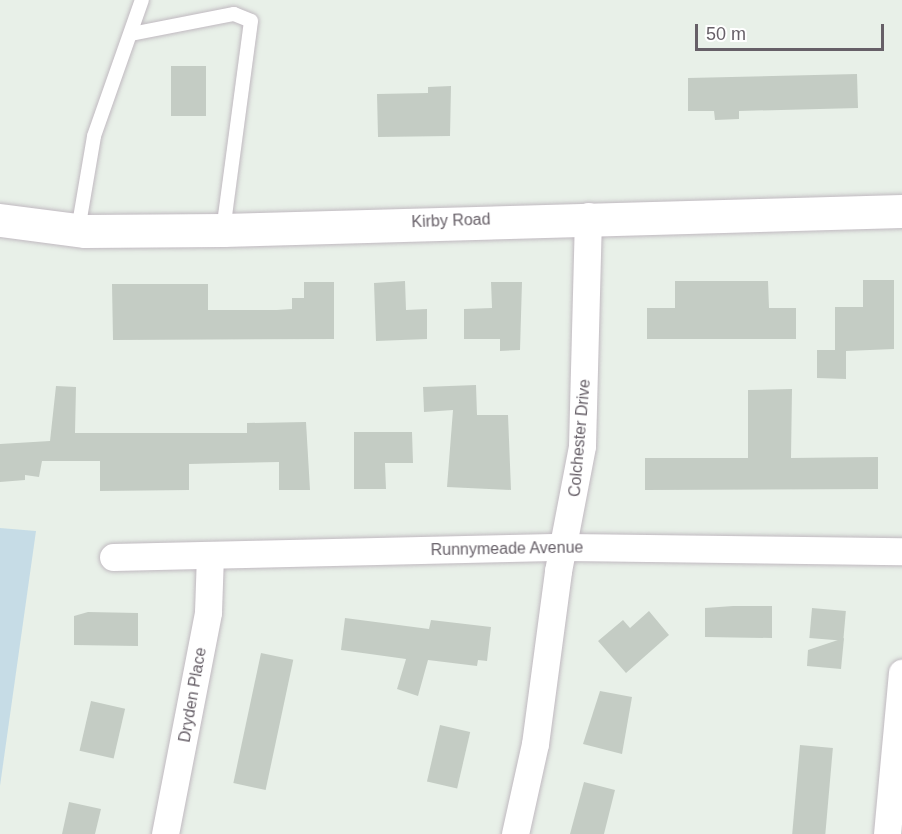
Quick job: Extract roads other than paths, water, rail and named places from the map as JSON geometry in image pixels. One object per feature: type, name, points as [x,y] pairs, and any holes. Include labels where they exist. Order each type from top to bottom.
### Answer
[{"type":"main road","name":"Kirby Road","points":[[0,220],[78,230],[223,230],[588,216],[902,211]]},
{"type":"street","name":"Colchester Drive","points":[[514,834],[535,744],[564,548],[582,446],[588,216]]},
{"type":"street","name":"Runnymeade Avenue","points":[[113,557],[564,548],[902,551]]},
{"type":"street","name":"Dryden Place","points":[[165,834],[208,612],[210,555]]},
{"type":"street","points":[[887,834],[902,673]]},
{"type":"lane","points":[[78,230],[94,136],[142,0]]},
{"type":"lane","points":[[131,34],[234,14],[251,21],[223,230]]}]
